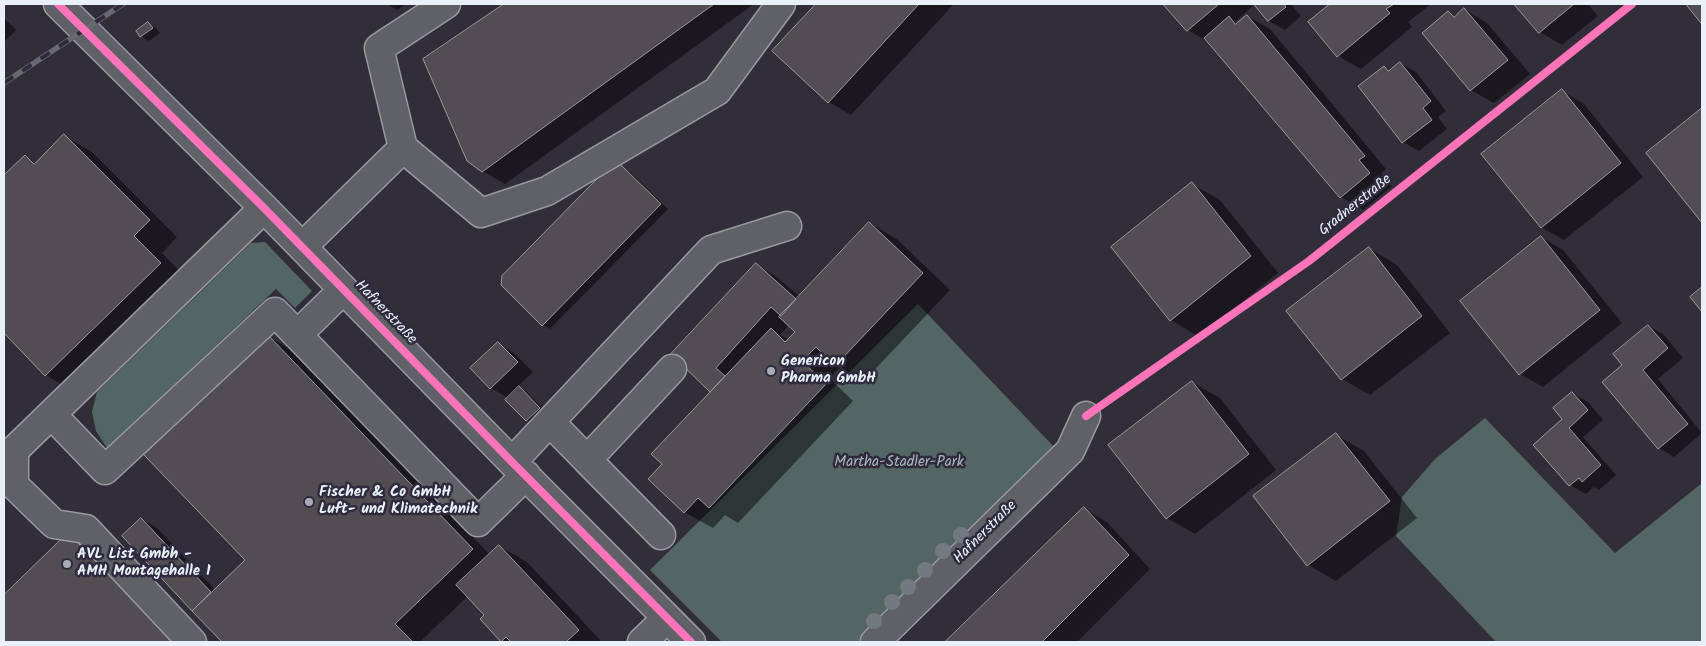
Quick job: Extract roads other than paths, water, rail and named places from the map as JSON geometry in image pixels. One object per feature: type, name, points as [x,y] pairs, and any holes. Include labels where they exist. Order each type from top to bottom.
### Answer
[{"type":"street","name":"Hafnerstraße","points":[[58,4],[264,208],[691,642]]},
{"type":"street","points":[[446,4],[379,48],[403,148],[480,213],[547,191],[717,91],[781,4]]},
{"type":"street","points":[[302,247],[403,148]]},
{"type":"street","points":[[192,642],[86,528],[54,524],[14,485],[9,455],[264,208]]},
{"type":"street","points":[[52,415],[105,470],[274,312],[478,522],[519,469],[550,422],[711,250],[787,226]]},
{"type":"street","points":[[297,335],[344,290]]},
{"type":"street","points":[[587,460],[672,369]]},
{"type":"street","name":"Hafnerstraße","points":[[875,642],[1070,451],[1086,416]]},
{"type":"street","points":[[550,422],[661,535]]},
{"type":"street","points":[[642,642],[667,618]]},
{"type":"railway","points":[[4,83],[123,4]]},
{"type":"place","name":"Genericon Pharma GmbH","points":[[771,371]]},
{"type":"place","name":"Fischer & Co GmbH Luft- und Klimatechnik","points":[[309,502]]},
{"type":"place","name":"AVL List Gmbh - AMH Montagehalle 1","points":[[67,564]]},
{"type":"park label","name":"Martha-Stadler-Park","points":[[899,463]]}]
